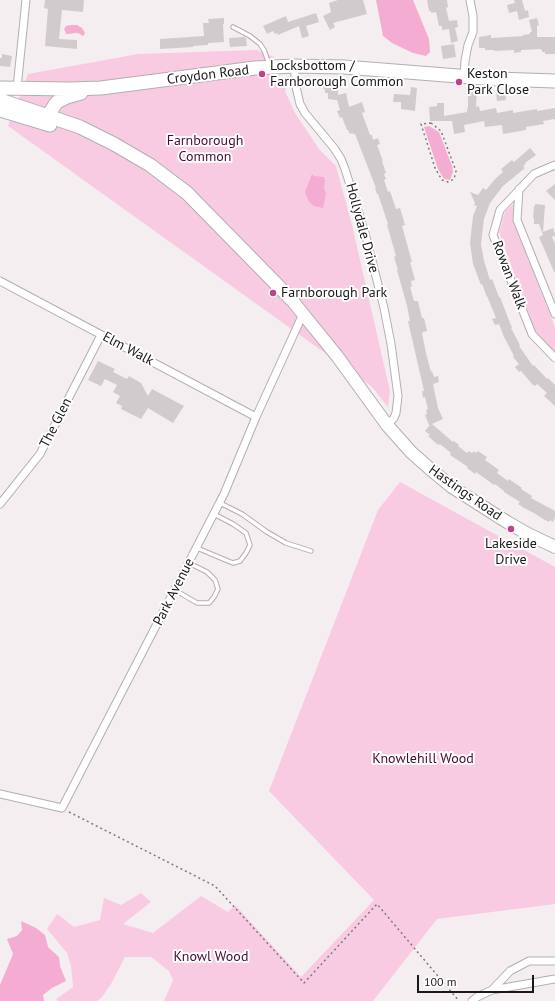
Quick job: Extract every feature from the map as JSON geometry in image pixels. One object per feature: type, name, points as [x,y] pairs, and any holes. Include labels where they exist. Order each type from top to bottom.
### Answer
[{"type":"highway","name":"Croydon Road","points":[[0,88],[101,88],[270,67],[294,66],[344,67],[464,77],[526,81],[555,81]]},
{"type":"highway","name":"Croydon Road","points":[[57,102],[72,95],[101,88]]},
{"type":"highway","points":[[43,119],[57,102],[54,93],[48,89]]},
{"type":"highway","points":[[68,123],[62,116],[61,108],[64,100],[72,95]]},
{"type":"highway","points":[[0,100],[43,119],[114,144]]},
{"type":"highway","points":[[0,110],[68,123],[114,144],[150,165],[187,192],[290,299]]},
{"type":"main road","points":[[290,299],[337,356],[387,424]]},
{"type":"main road","name":"Hastings Road","points":[[387,424],[397,438],[411,452],[452,486],[507,522],[555,547]]},
{"type":"street","points":[[17,88],[26,0]]},
{"type":"street","points":[[464,77],[468,45],[473,32],[470,0]]},
{"type":"street","name":"Hollydale Drive","points":[[294,66],[296,87],[300,104],[305,113],[334,148],[346,168],[365,233],[384,308],[391,344],[398,396],[396,413],[394,418],[387,424]]},
{"type":"street","name":"Rowan Walk","points":[[555,165],[534,174],[500,210],[493,235],[532,334],[555,358]]},
{"type":"street","name":"Rowan Walk","points":[[519,189],[517,220],[555,314]]},
{"type":"street","name":"Elm Walk","points":[[0,281],[256,417]]},
{"type":"street","name":"Park Avenue","points":[[62,808],[220,503],[256,417],[303,314]]},
{"type":"street","name":"The Glen","points":[[0,504],[40,454],[101,335]]},
{"type":"street","points":[[0,794],[62,808]]},
{"type":"street","points":[[492,990],[510,971],[529,961],[555,961]]},
{"type":"street","points":[[472,1001],[492,990],[555,979]]},
{"type":"lane","points":[[233,27],[250,36],[260,44],[264,50],[270,67]]},
{"type":"lane","points":[[220,503],[242,514],[267,532],[286,543],[311,551]]},
{"type":"lane","points":[[196,548],[233,563],[240,561],[246,553],[250,544],[246,533],[214,514]]},
{"type":"lane","points":[[175,590],[197,603],[209,603],[214,597],[218,589],[215,580],[206,572],[189,563]]},
{"type":"path","points":[[431,123],[440,131],[456,171],[454,179],[448,182],[442,180],[435,168],[421,124],[431,123]]},
{"type":"path","points":[[62,808],[215,886],[304,983],[378,904],[459,1001]]},
{"type":"green space","name":"Farnborough Common","points":[[257,50],[274,57],[270,77],[288,84],[285,91],[295,113],[319,149],[336,166],[352,225],[390,391],[388,407],[371,386],[8,126],[28,74],[138,54]]},
{"type":"green space","points":[[513,204],[513,222],[555,327],[555,352],[536,333],[499,232],[505,212]]},
{"type":"green space","name":"Knowlehill Wood","points":[[400,482],[555,567],[555,904],[437,919],[373,1001],[164,1001],[173,980],[169,971],[151,957],[125,957],[111,984],[102,997],[97,1001],[58,1001],[56,999],[73,987],[71,966],[67,953],[47,929],[57,914],[74,927],[100,920],[104,898],[121,905],[141,893],[151,902],[123,924],[153,933],[201,896],[228,912],[235,905],[301,977],[374,900],[269,791],[378,510]]},
{"type":"shaded area","points":[[376,0],[413,0],[429,39],[430,52],[426,56],[413,53],[392,43],[383,36]]},
{"type":"shaded area","points":[[77,25],[82,28],[85,33],[84,35],[83,36],[78,33],[66,34],[64,29],[66,26]]},
{"type":"shaded area","points":[[429,126],[439,132],[452,166],[453,172],[450,180],[444,179],[438,169],[424,127]]},
{"type":"shaded area","points":[[312,174],[314,176],[324,177],[324,188],[326,194],[323,208],[314,206],[309,202],[305,192]]},
{"type":"shaded area","points":[[21,921],[36,928],[45,935],[48,947],[59,957],[60,966],[66,981],[52,988],[43,995],[44,1001],[0,1001],[0,985],[13,954],[7,939],[17,936],[22,930]]},
{"type":"building","points":[[45,0],[84,0],[83,12],[62,10],[59,39],[77,40],[77,49],[45,46],[48,9],[44,8]]},
{"type":"building","points":[[338,0],[363,0],[367,14],[333,23],[335,27],[330,30],[323,16],[331,12],[329,3]]},
{"type":"building","points":[[427,0],[447,0],[448,7],[446,8],[449,21],[457,20],[458,27],[455,28],[458,41],[451,43],[449,29],[442,30],[442,26],[439,26],[436,12],[431,13],[431,11],[429,11]]},
{"type":"building","points":[[514,0],[522,0],[525,11],[528,10],[529,17],[519,20],[517,11],[509,13],[507,5],[515,3]]},
{"type":"building","points":[[316,13],[319,22],[306,26],[309,36],[302,38],[299,26],[278,35],[273,31],[267,34],[263,26],[286,16],[288,22]]},
{"type":"building","points":[[224,18],[224,42],[208,43],[208,45],[193,47],[160,49],[160,39],[204,36],[203,23],[209,23],[208,19]]},
{"type":"building","points":[[537,18],[539,25],[537,26],[537,37],[555,37],[555,54],[545,54],[545,52],[542,52],[541,49],[521,50],[521,52],[514,53],[514,50],[494,51],[479,48],[479,37],[491,35],[491,38],[523,36],[530,34],[530,32],[532,32],[529,20]]},
{"type":"building","points":[[229,38],[246,38],[247,46],[230,47]]},
{"type":"building","points":[[454,44],[456,57],[443,59],[441,46]]},
{"type":"building","points":[[2,54],[12,56],[10,67],[0,66],[0,58],[2,58]]},
{"type":"building","points":[[323,80],[331,80],[330,84],[338,84],[338,95],[346,93],[349,107],[362,102],[365,112],[362,113],[370,135],[372,135],[373,140],[378,138],[380,144],[377,145],[386,173],[384,174],[386,179],[384,180],[388,192],[390,191],[396,209],[400,208],[405,225],[402,226],[412,262],[410,262],[415,280],[411,281],[412,287],[410,287],[414,301],[418,301],[422,318],[424,318],[427,331],[422,333],[426,353],[431,372],[432,371],[434,377],[438,376],[439,382],[433,384],[438,408],[443,419],[432,424],[467,453],[469,451],[472,453],[474,451],[476,453],[478,451],[487,457],[485,460],[499,470],[497,473],[508,481],[509,479],[522,488],[521,489],[532,496],[531,498],[555,511],[553,522],[550,520],[549,522],[524,508],[518,504],[520,502],[504,492],[495,484],[494,485],[476,472],[475,474],[467,468],[468,467],[450,455],[451,453],[440,444],[438,445],[428,436],[430,435],[425,431],[430,425],[425,415],[427,414],[426,410],[428,409],[425,397],[423,398],[422,391],[424,391],[408,321],[410,321],[407,306],[397,270],[394,257],[396,256],[387,225],[388,224],[355,134],[350,134],[342,117],[340,118],[337,111],[340,110],[337,100],[328,99],[328,93],[325,93],[325,89],[323,89]]},
{"type":"building","points":[[411,87],[417,88],[415,111],[401,109],[401,102],[393,102],[394,94],[410,95]]},
{"type":"building","points":[[468,90],[477,90],[476,107],[479,106],[480,111],[496,108],[497,113],[513,110],[513,113],[555,108],[555,119],[543,121],[544,124],[526,127],[526,130],[503,134],[502,125],[485,127],[484,121],[464,125],[465,132],[454,134],[452,121],[430,121],[429,107],[437,106],[437,103],[444,103],[444,116],[467,112]]},
{"type":"building","points":[[505,92],[506,100],[497,101],[496,93]]},
{"type":"building","points":[[530,148],[536,155],[525,163],[526,164],[523,166],[525,168],[503,186],[490,203],[484,219],[481,244],[484,261],[490,280],[492,279],[500,297],[511,328],[520,345],[519,346],[533,366],[534,365],[555,385],[555,406],[544,396],[547,393],[537,384],[535,386],[533,385],[521,371],[519,372],[515,367],[519,364],[513,357],[514,356],[499,324],[495,325],[492,319],[496,318],[473,264],[470,243],[473,216],[477,206],[474,205],[475,203],[470,192],[478,195],[483,188],[486,190],[503,172],[501,169],[512,160],[514,162]]},
{"type":"building","points":[[555,184],[555,200],[546,191]]},
{"type":"building","points":[[535,204],[545,205],[543,232],[553,228],[555,234],[555,236],[552,237],[555,244],[555,274],[539,237],[543,235],[539,224],[534,224],[533,218]]},
{"type":"building","points":[[98,361],[115,369],[113,372],[127,379],[129,376],[141,383],[148,396],[152,389],[184,406],[173,423],[148,408],[141,419],[121,409],[122,406],[116,403],[120,396],[113,392],[117,385],[105,379],[101,386],[88,380]]},
{"type":"place","name":"Locksbottom / Farnborough Common","points":[[262,74]]},
{"type":"place","name":"Keston Park Close","points":[[459,82]]},
{"type":"place","name":"Farnborough Park","points":[[273,293]]},
{"type":"place","name":"Lakeside Drive","points":[[511,529]]},
{"type":"park label","name":"Knowl Wood","points":[[211,957]]}]
